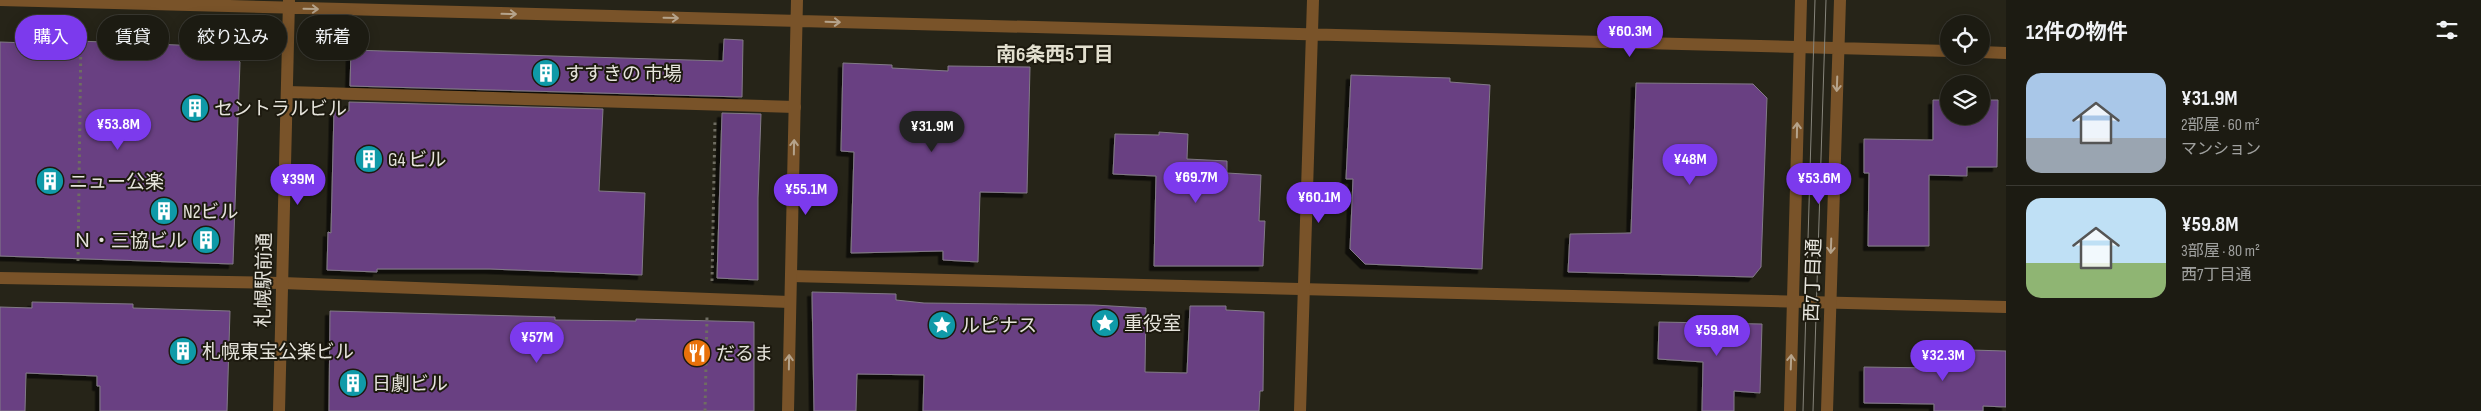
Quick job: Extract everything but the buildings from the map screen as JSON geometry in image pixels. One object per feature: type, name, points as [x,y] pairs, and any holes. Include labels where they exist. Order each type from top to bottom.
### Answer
[{"type":"street","points":[[0,0],[289,4],[1311,36],[1940,51]]},
{"type":"street","points":[[788,411],[797,0]]},
{"type":"street","points":[[1300,411],[1312,0]]},
{"type":"street","name":"西7丁目通","points":[[1790,411],[1801,0]]},
{"type":"street","name":"西7丁目通","points":[[1827,411],[1840,0]]},
{"type":"street","name":"札幌駅前通","points":[[279,411],[289,4]]},
{"type":"street","points":[[1990,52],[2006,53]]},
{"type":"street","points":[[287,92],[794,108]]},
{"type":"street","points":[[791,276],[2006,307]]},
{"type":"street","points":[[0,278],[282,283],[790,302]]},
{"type":"path","points":[[78,264],[81,60]]},
{"type":"path","points":[[712,284],[715,105]]},
{"type":"path","points":[[705,411],[707,315]]},
{"type":"tram line","points":[[1803,411],[1815,0]]},
{"type":"tram line","points":[[1813,411],[1826,0]]},
{"type":"place","name":"すすきの 市場","points":[[546,73]]},
{"type":"place","name":"セントラルビル","points":[[195,108]]},
{"type":"place","name":"G4 ビル","points":[[369,159]]},
{"type":"place","name":"ニュー公楽","points":[[50,181]]},
{"type":"place","name":"N2ビル","points":[[164,211]]},
{"type":"place","name":"Ｎ・三協ビル","points":[[206,240]]},
{"type":"place","name":"重役室","points":[[1105,323]]},
{"type":"place","name":"ルピナス","points":[[942,325]]},
{"type":"place","name":"札幌東宝公楽ビル","points":[[183,351]]},
{"type":"place","name":"だるま","points":[[697,353]]},
{"type":"place","name":"日劇ビル","points":[[353,383]]},
{"type":"district","name":"南6条西5丁目","points":[[1055,54]]}]
